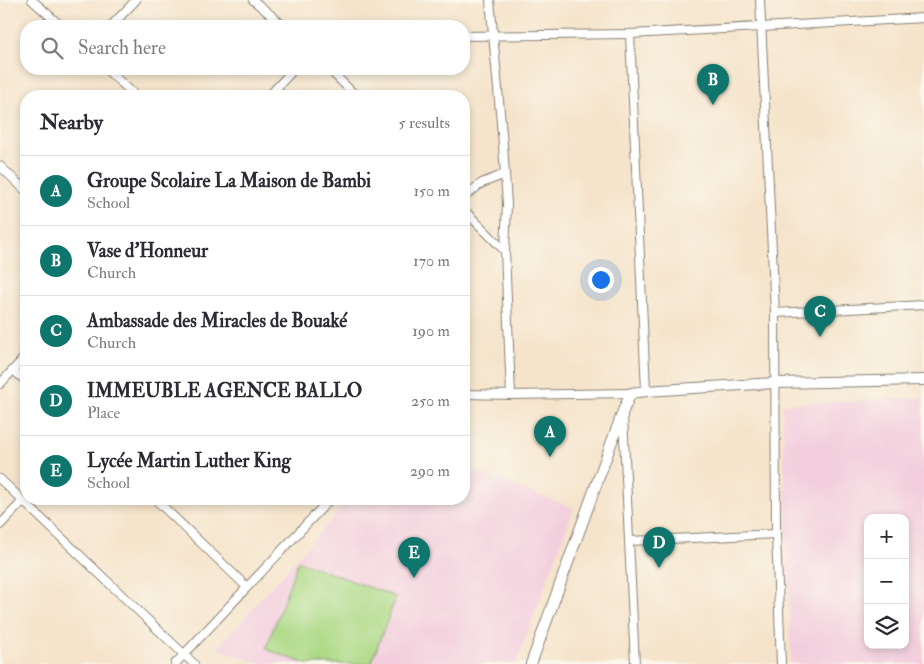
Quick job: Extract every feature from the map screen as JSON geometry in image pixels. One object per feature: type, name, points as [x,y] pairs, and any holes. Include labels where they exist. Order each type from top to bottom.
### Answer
[{"type":"street","points":[[32,0],[54,20]]},
{"type":"street","points":[[118,20],[136,0]]},
{"type":"street","points":[[253,0],[277,20]]},
{"type":"street","points":[[490,0],[507,204],[505,250],[511,395]]},
{"type":"street","points":[[760,0],[775,313],[776,534],[781,664]]},
{"type":"street","points":[[470,36],[630,34],[924,18]]},
{"type":"street","points":[[630,34],[646,391]]},
{"type":"street","points":[[113,75],[129,90]]},
{"type":"street","points":[[275,90],[288,75]]},
{"type":"street","points":[[336,75],[350,90]]},
{"type":"street","points":[[0,178],[3,169],[20,185]]},
{"type":"street","points":[[470,192],[482,183],[505,174]]},
{"type":"street","points":[[470,216],[505,250]]},
{"type":"street","points":[[775,313],[924,305]]},
{"type":"street","points":[[0,384],[20,362]]},
{"type":"street","points":[[13,370],[20,376]]},
{"type":"street","points":[[470,394],[631,393],[775,383],[924,380]]},
{"type":"street","points":[[531,664],[631,393]]},
{"type":"street","points":[[623,411],[635,664]]},
{"type":"street","points":[[0,479],[20,497]]},
{"type":"street","points":[[0,525],[20,505]]},
{"type":"street","points":[[28,505],[194,664]]},
{"type":"street","points":[[161,505],[247,587]]},
{"type":"street","points":[[175,664],[324,505]]},
{"type":"street","points":[[630,541],[776,534]]},
{"type":"shaded area","points":[[924,398],[924,664],[791,664],[782,404]]},
{"type":"shaded area","points":[[470,469],[574,508],[516,664],[261,664],[217,648],[345,505],[470,505]]},
{"type":"green space","points":[[298,561],[396,597],[371,664],[306,664],[266,649]]},
{"type":"place","name":"Vase d'Honneur","points":[[713,105]]},
{"type":"place","name":"Ambassade des Miracles de Bouaké","points":[[820,337]]},
{"type":"place","name":"Groupe Scolaire La Maison de Bambi","points":[[550,457]]},
{"type":"place","name":"IMMEUBLE AGENCE BALLO","points":[[659,568]]},
{"type":"place","name":"Lycée Martin Luther King","points":[[414,578]]}]
